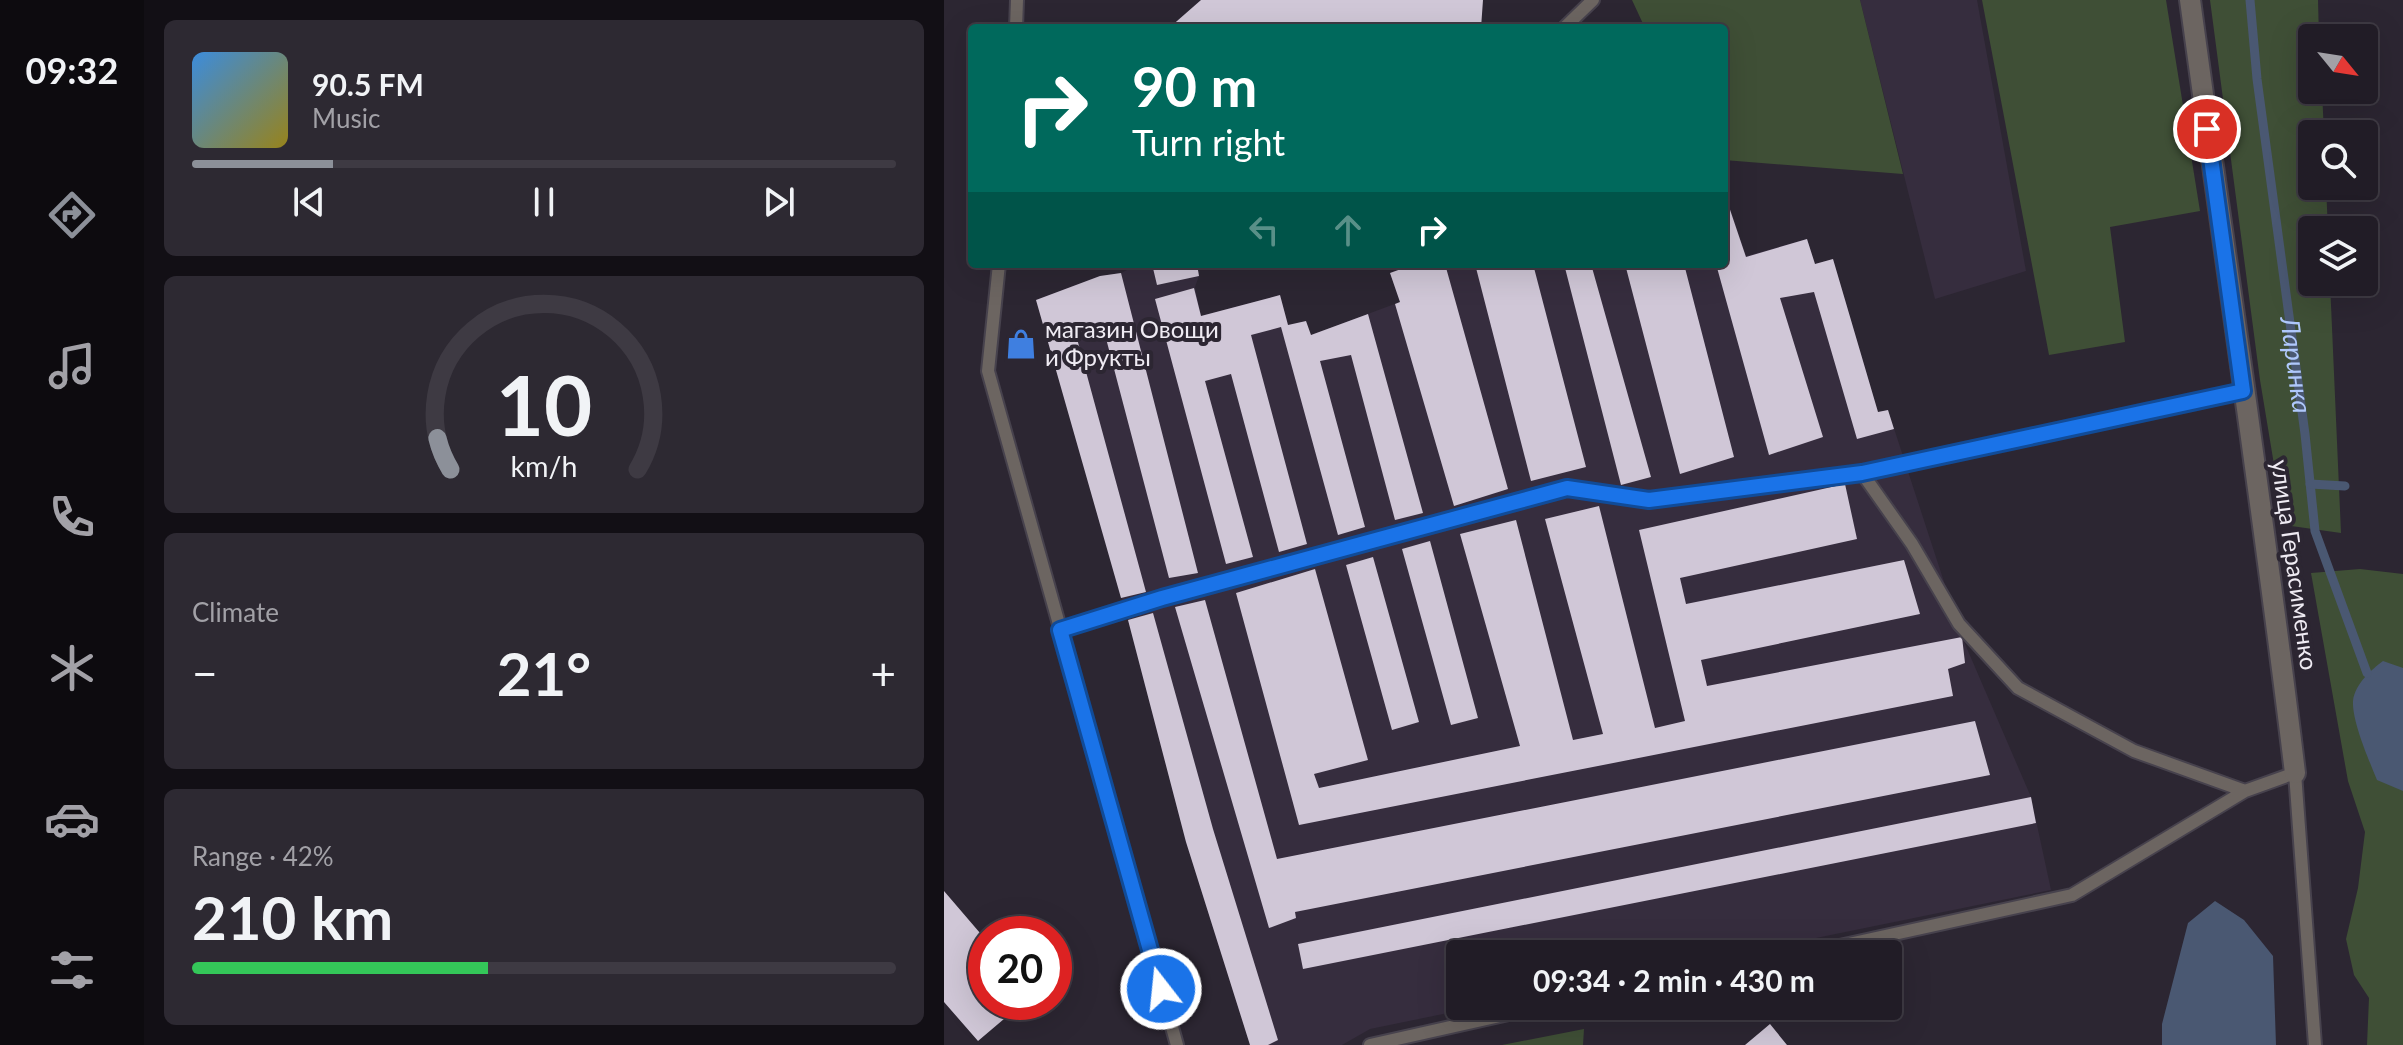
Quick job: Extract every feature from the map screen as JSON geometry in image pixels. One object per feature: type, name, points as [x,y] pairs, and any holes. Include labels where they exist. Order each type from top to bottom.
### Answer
[{"type":"street","name":"улица Герасименко","points":[[2190,0],[2243,391],[2268,547],[2295,773]]},
{"type":"lane","points":[[1016,24],[1017,0]]},
{"type":"lane","points":[[1568,24],[1593,0]]},
{"type":"lane","points":[[999,268],[988,371],[1177,1045]]},
{"type":"lane","points":[[1060,630],[1175,595],[1567,488],[1649,500],[1862,473],[2243,391]]},
{"type":"lane","points":[[1862,473],[1912,544],[1959,624],[2018,688],[2134,751],[2245,791]]},
{"type":"lane","points":[[1867,940],[2072,895],[2245,791],[2295,773]]},
{"type":"lane","name":"улица Герасименко","points":[[2295,773],[2315,1045]]},
{"type":"lane","points":[[1370,1045],[1482,1020]]},
{"type":"shaded area","points":[[1860,0],[1977,0],[2026,271],[1935,299]]},
{"type":"shaded area","points":[[1728,202],[1746,256],[1807,239],[1815,264],[1833,259],[1878,412],[1888,410],[1962,637],[2031,797],[2051,890],[1806,940],[1446,940],[1446,1013],[1370,1029],[1342,1045],[1250,1045],[1186,842],[1128,620],[1036,300],[1131,268],[1198,268],[1199,276],[1195,287],[1201,316],[1280,295],[1288,325],[1311,335],[1400,302],[1390,273],[1403,268],[1728,268]]},
{"type":"green space","points":[[1632,0],[1860,0],[1903,174],[1728,160],[1728,24],[1643,24]]},
{"type":"green space","points":[[1982,0],[2166,0],[2200,211],[2110,227],[2125,342],[2049,355]]},
{"type":"green space","points":[[2210,0],[2318,0],[2319,24],[2298,24],[2298,104],[2323,104],[2323,120],[2298,120],[2298,200],[2327,200],[2327,216],[2298,216],[2298,296],[2331,296],[2341,533],[2284,525],[2260,380]]},
{"type":"green space","points":[[2360,569],[2403,574],[2403,1045],[2367,1045],[2369,998],[2354,975],[2346,939],[2358,888],[2365,832],[2348,781],[2311,573]]},
{"type":"green space","points":[[1584,1029],[1583,1045],[1502,1045]]},
{"type":"water","points":[[2383,661],[2403,668],[2403,791],[2377,780],[2353,710],[2354,695],[2360,683]]},
{"type":"water","points":[[2215,901],[2244,920],[2273,956],[2276,1045],[2162,1045],[2162,1024],[2188,923]]},
{"type":"building","points":[[1201,0],[1483,0],[1481,24],[1174,24]]},
{"type":"building","points":[[1728,204],[1746,257],[1807,239],[1815,264],[1833,259],[1878,412],[1888,410],[1894,429],[1857,439],[1814,292],[1780,298],[1823,437],[1769,455],[1717,268],[1728,268]]},
{"type":"building","points":[[1153,268],[1198,268],[1199,276],[1157,285]]},
{"type":"building","points":[[1404,268],[1446,268],[1508,489],[1454,506],[1395,304],[1400,302],[1390,273]]},
{"type":"building","points":[[1476,268],[1534,268],[1586,467],[1531,481]]},
{"type":"building","points":[[1565,268],[1592,268],[1651,477],[1621,485]]},
{"type":"building","points":[[1626,268],[1685,268],[1734,457],[1680,474]]},
{"type":"building","points":[[1121,273],[1198,573],[1169,578],[1103,327],[1076,335],[1146,592],[1121,598],[1036,300],[1100,276]]},
{"type":"building","points":[[1194,288],[1201,316],[1280,295],[1288,325],[1306,321],[1311,335],[1368,314],[1423,513],[1395,520],[1351,355],[1320,361],[1365,527],[1338,535],[1281,327],[1251,335],[1307,544],[1279,552],[1231,374],[1205,381],[1253,557],[1226,564],[1155,299]]},
{"type":"building","points":[[1845,484],[1857,539],[1680,578],[1686,604],[1904,560],[1920,614],[1701,660],[1707,686],[1962,637],[1965,663],[1948,669],[1953,696],[1299,825],[1236,593],[1315,569],[1368,760],[1314,774],[1319,788],[1520,746],[1460,534],[1516,520],[1573,740],[1603,734],[1545,519],[1599,506],[1655,728],[1685,721],[1639,530]]},
{"type":"building","points":[[1430,541],[1478,718],[1451,725],[1402,549]]},
{"type":"building","points":[[1373,557],[1419,722],[1392,730],[1346,565]]},
{"type":"building","points":[[1205,600],[1277,859],[1975,721],[1990,775],[1295,912],[1296,918],[1269,928],[1175,607]]},
{"type":"building","points":[[1153,613],[1213,829],[1278,1040],[1268,1045],[1250,1045],[1186,842],[1128,620]]},
{"type":"building","points":[[2031,797],[2036,823],[1303,969],[1298,944]]},
{"type":"building","points":[[944,891],[968,919],[968,1020],[1003,1020],[978,1041],[944,1002]]},
{"type":"building","points":[[1770,1024],[1787,1045],[1745,1045]]},
{"type":"waterway","name":"Ларинка","points":[[2250,0],[2257,79],[2305,434],[2315,531],[2367,673]]},
{"type":"waterway","points":[[2310,484],[2345,486]]},
{"type":"place","name":"магазин Овощи и Фрукты","points":[[1021,344]]},
{"type":"route","points":[[1161,989],[1060,630],[1162,598],[1567,488],[1649,500],[1862,473],[2243,391],[2207,129]]}]
